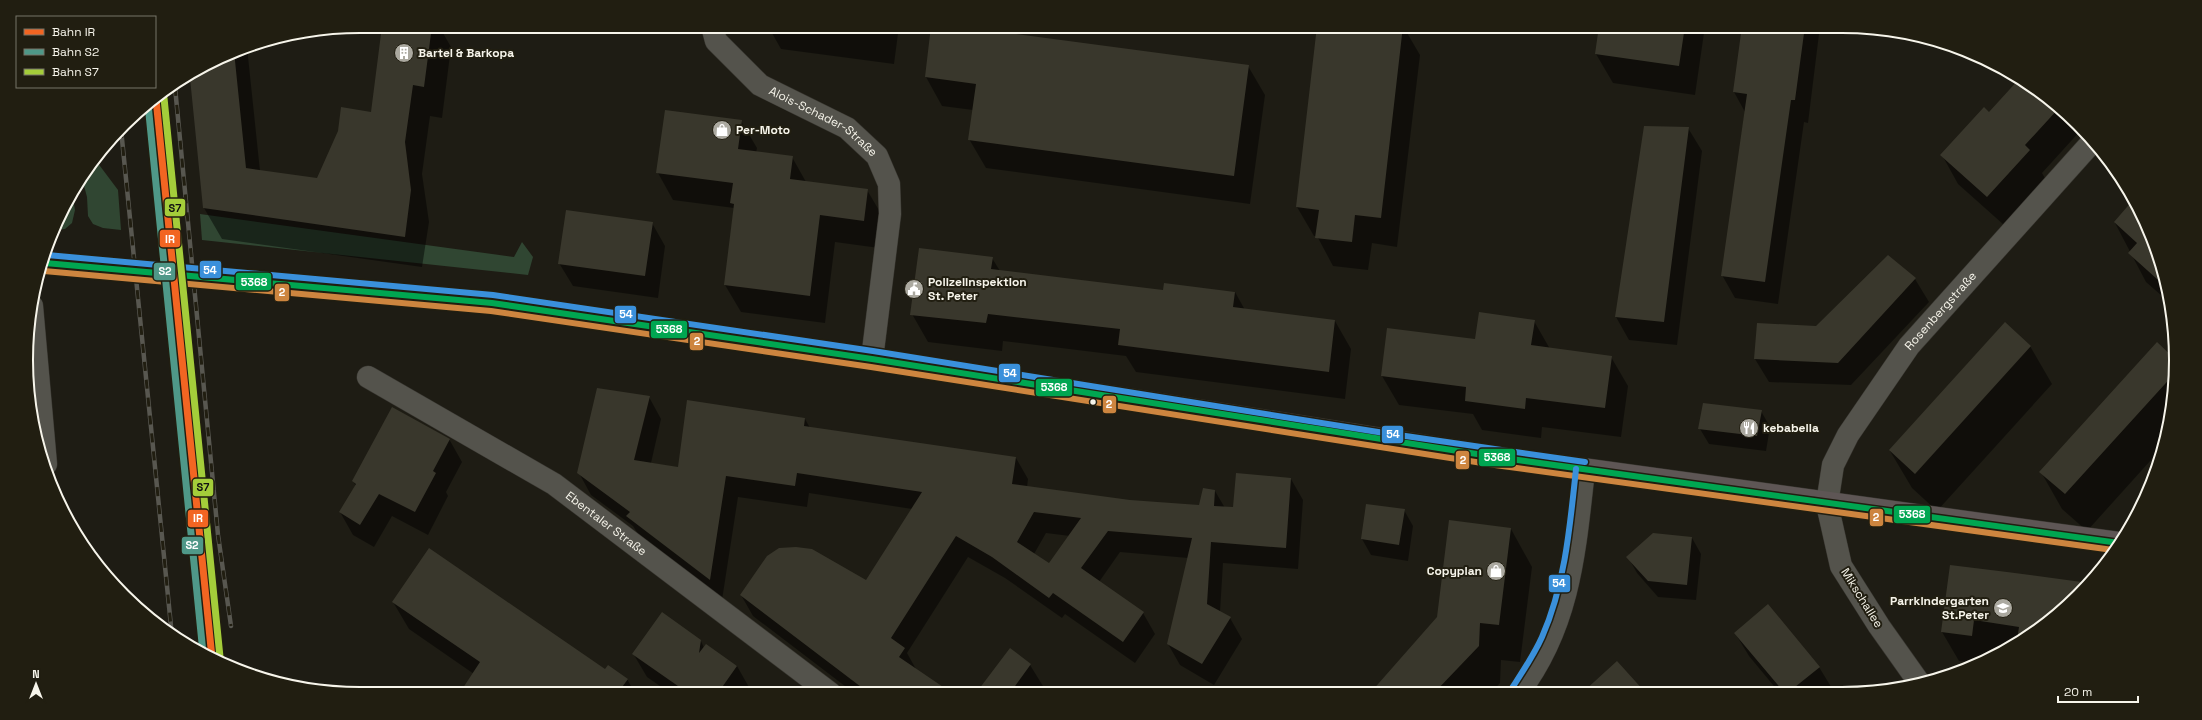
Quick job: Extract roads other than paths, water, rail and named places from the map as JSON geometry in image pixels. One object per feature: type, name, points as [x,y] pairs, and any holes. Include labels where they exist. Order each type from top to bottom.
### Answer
[{"type":"main road","points":[[48,263],[492,304],[872,359],[1377,440],[1827,504],[2114,542]]},
{"type":"street","name":"Alois-Schader-Straße","points":[[714,33],[716,41],[760,85],[847,128],[877,156],[888,184],[890,214],[872,359]]},
{"type":"street","name":"Rosenbergstraße","points":[[1827,504],[1833,465],[1845,441],[1909,346],[2089,146]]},
{"type":"street","points":[[34,335],[44,446]]},
{"type":"street","name":"Ebentaler Straße","points":[[368,377],[554,484],[822,687]]},
{"type":"street","points":[[1523,687],[1534,673],[1564,603],[1572,570],[1584,470]]},
{"type":"street","name":"Mikschallee","points":[[1827,504],[1841,566],[1879,626],[1916,679]]},
{"type":"railway","points":[[175,90],[218,535],[231,626]]},
{"type":"railway","points":[[122,136],[171,627]]},
{"type":"rail line","name":"S7","points":[[164,99],[220,655]]},
{"type":"rail line","name":"IR","points":[[157,104],[211,651]]},
{"type":"rail line","name":"S2","points":[[149,110],[202,646]]},
{"type":"place","name":"Bartel & Barkopa","points":[[404,53]]},
{"type":"place","name":"Per-Moto","points":[[722,130]]},
{"type":"place","name":"Polizeiinspektion St. Peter","points":[[914,289]]},
{"type":"place","name":"kebabella","points":[[1749,428]]},
{"type":"place","name":"Copyplan","points":[[1496,571]]},
{"type":"place","name":"Parrkindergarten St.Peter","points":[[2003,608]]}]
